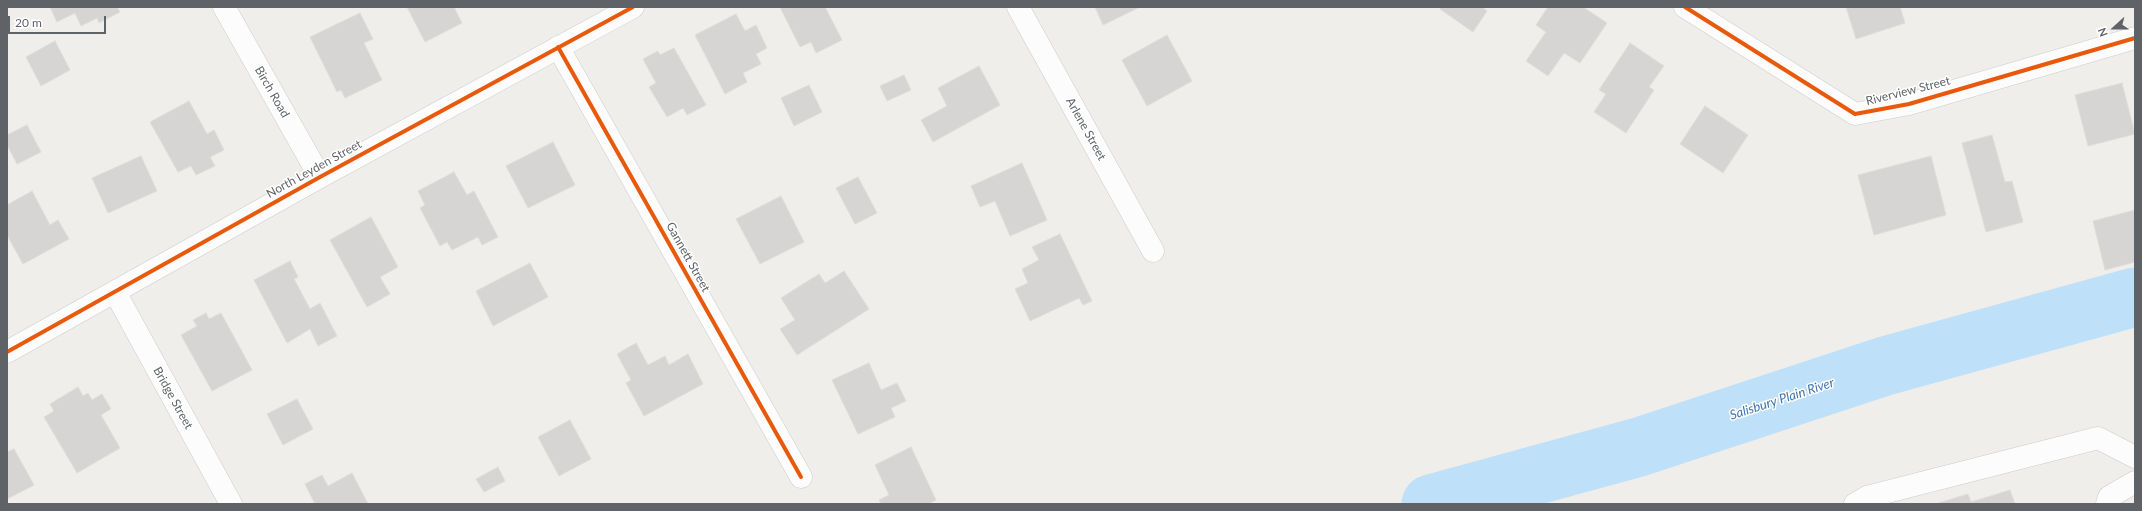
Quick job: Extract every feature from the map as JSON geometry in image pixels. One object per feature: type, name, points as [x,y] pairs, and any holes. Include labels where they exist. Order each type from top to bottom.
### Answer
[{"type":"street","name":"Birch Road","points":[[224,7],[320,176]]},
{"type":"street","name":"North Leyden Street","points":[[7,352],[320,176],[633,7]]},
{"type":"street","name":"Arlene Street","points":[[1018,7],[1153,251]]},
{"type":"street","name":"Riverview Street","points":[[1685,7],[1855,114],[1909,104],[2135,38]]},
{"type":"street","name":"Gannett Street","points":[[558,47],[800,477]]},
{"type":"street","name":"Bridge Street","points":[[115,292],[231,504]]},
{"type":"street","points":[[1855,504],[1867,497],[2098,438],[2135,457]]},
{"type":"street","points":[[2107,504],[2109,497],[2135,482]]},
{"type":"building","points":[[50,7],[117,7],[120,12],[99,23],[97,18],[81,26],[75,13],[57,22]]},
{"type":"building","points":[[407,7],[454,7],[462,23],[425,42]]},
{"type":"building","points":[[780,7],[825,7],[842,40],[816,53],[811,42],[800,47]]},
{"type":"building","points":[[1095,7],[1140,7],[1103,25]]},
{"type":"building","points":[[1442,7],[1482,7],[1487,11],[1473,32],[1440,9]]},
{"type":"building","points":[[1548,7],[1583,7],[1607,23],[1580,63],[1564,53],[1548,76],[1526,61],[1546,32],[1536,25]]},
{"type":"building","points":[[1846,7],[1900,7],[1905,23],[1856,39]]},
{"type":"building","points":[[360,13],[373,39],[364,43],[382,80],[345,98],[341,90],[337,92],[310,37]]},
{"type":"building","points":[[736,14],[745,31],[756,25],[767,48],[756,54],[761,64],[743,73],[747,82],[725,94],[695,35]]},
{"type":"building","points":[[1167,35],[1192,81],[1147,106],[1122,60]]},
{"type":"building","points":[[55,41],[70,70],[41,86],[26,57]]},
{"type":"building","points":[[1630,43],[1664,66],[1649,87],[1654,90],[1626,133],[1594,112],[1606,94],[1599,90]]},
{"type":"building","points":[[674,48],[706,105],[687,115],[683,108],[667,117],[649,87],[656,83],[643,59],[658,51],[660,55]]},
{"type":"building","points":[[979,66],[1000,105],[933,142],[921,120],[947,106],[938,88]]},
{"type":"building","points":[[904,75],[911,90],[887,101],[880,86]]},
{"type":"building","points":[[2122,83],[2135,134],[2088,146],[2075,95]]},
{"type":"building","points":[[809,85],[822,112],[794,126],[781,98]]},
{"type":"building","points":[[189,101],[207,134],[214,130],[224,150],[210,157],[215,166],[196,175],[191,166],[178,172],[150,122]]},
{"type":"building","points":[[1705,106],[1748,135],[1723,173],[1680,144]]},
{"type":"building","points":[[27,125],[41,152],[17,164],[7,145],[7,135]]},
{"type":"building","points":[[1992,135],[2005,182],[2012,181],[2023,222],[1986,232],[1962,143]]},
{"type":"building","points":[[553,142],[575,185],[528,208],[506,166]]},
{"type":"building","points":[[141,156],[157,191],[108,213],[92,178]]},
{"type":"building","points":[[1931,156],[1946,215],[1874,235],[1858,175]]},
{"type":"building","points":[[1022,163],[1047,220],[1010,236],[995,201],[980,207],[971,186]]},
{"type":"building","points":[[454,172],[467,195],[474,191],[498,237],[482,245],[478,237],[452,250],[447,242],[440,246],[420,208],[425,205],[418,191]]},
{"type":"building","points":[[858,177],[877,213],[855,224],[836,188]]},
{"type":"building","points":[[32,191],[50,225],[58,220],[69,239],[23,264],[7,235],[7,205]]},
{"type":"building","points":[[781,196],[804,242],[760,264],[736,219]]},
{"type":"building","points":[[2135,210],[2135,262],[2105,270],[2093,221]]},
{"type":"building","points":[[371,217],[398,267],[380,277],[390,294],[367,307],[330,240]]},
{"type":"building","points":[[1060,234],[1092,301],[1083,305],[1079,298],[1030,321],[1015,289],[1028,283],[1022,269],[1039,260],[1032,247]]},
{"type":"building","points":[[290,261],[298,277],[294,279],[310,309],[320,303],[337,336],[318,346],[310,329],[287,343],[254,280]]},
{"type":"building","points":[[530,263],[548,297],[493,326],[476,291]]},
{"type":"building","points":[[844,271],[869,309],[797,355],[780,329],[795,320],[781,298],[819,274],[825,283]]},
{"type":"building","points":[[206,313],[209,319],[221,313],[252,370],[212,391],[181,335],[197,326],[193,320]]},
{"type":"building","points":[[636,343],[648,365],[665,356],[669,365],[688,354],[703,384],[644,416],[626,383],[631,380],[617,354]]},
{"type":"building","points":[[869,363],[881,390],[897,383],[906,401],[891,408],[895,417],[858,434],[832,380]]},
{"type":"building","points":[[78,387],[83,396],[88,393],[92,400],[102,394],[111,409],[101,415],[120,448],[77,473],[44,417],[54,411],[50,404]]},
{"type":"building","points":[[297,399],[313,429],[283,445],[267,414]]},
{"type":"building","points":[[570,420],[591,459],[559,476],[538,437]]},
{"type":"building","points":[[911,447],[936,500],[928,504],[881,504],[879,500],[889,495],[875,465]]},
{"type":"building","points":[[14,449],[34,485],[7,499],[7,452]]},
{"type":"building","points":[[498,467],[505,481],[484,492],[476,479]]},
{"type":"building","points":[[352,473],[368,504],[315,504],[305,484],[322,475],[328,486]]},
{"type":"building","points":[[2010,490],[2015,504],[1935,504],[1968,494],[1971,502]]},
{"type":"waterway","name":"Salisbury Plain River","points":[[1431,504],[1639,447],[1885,366],[2135,297]]},
{"type":"cycle path","points":[[7,352],[320,177],[633,7]]},
{"type":"cycle path","points":[[1685,7],[1855,114],[1909,104],[2135,38]]},
{"type":"cycle path","points":[[558,47],[801,477]]}]
